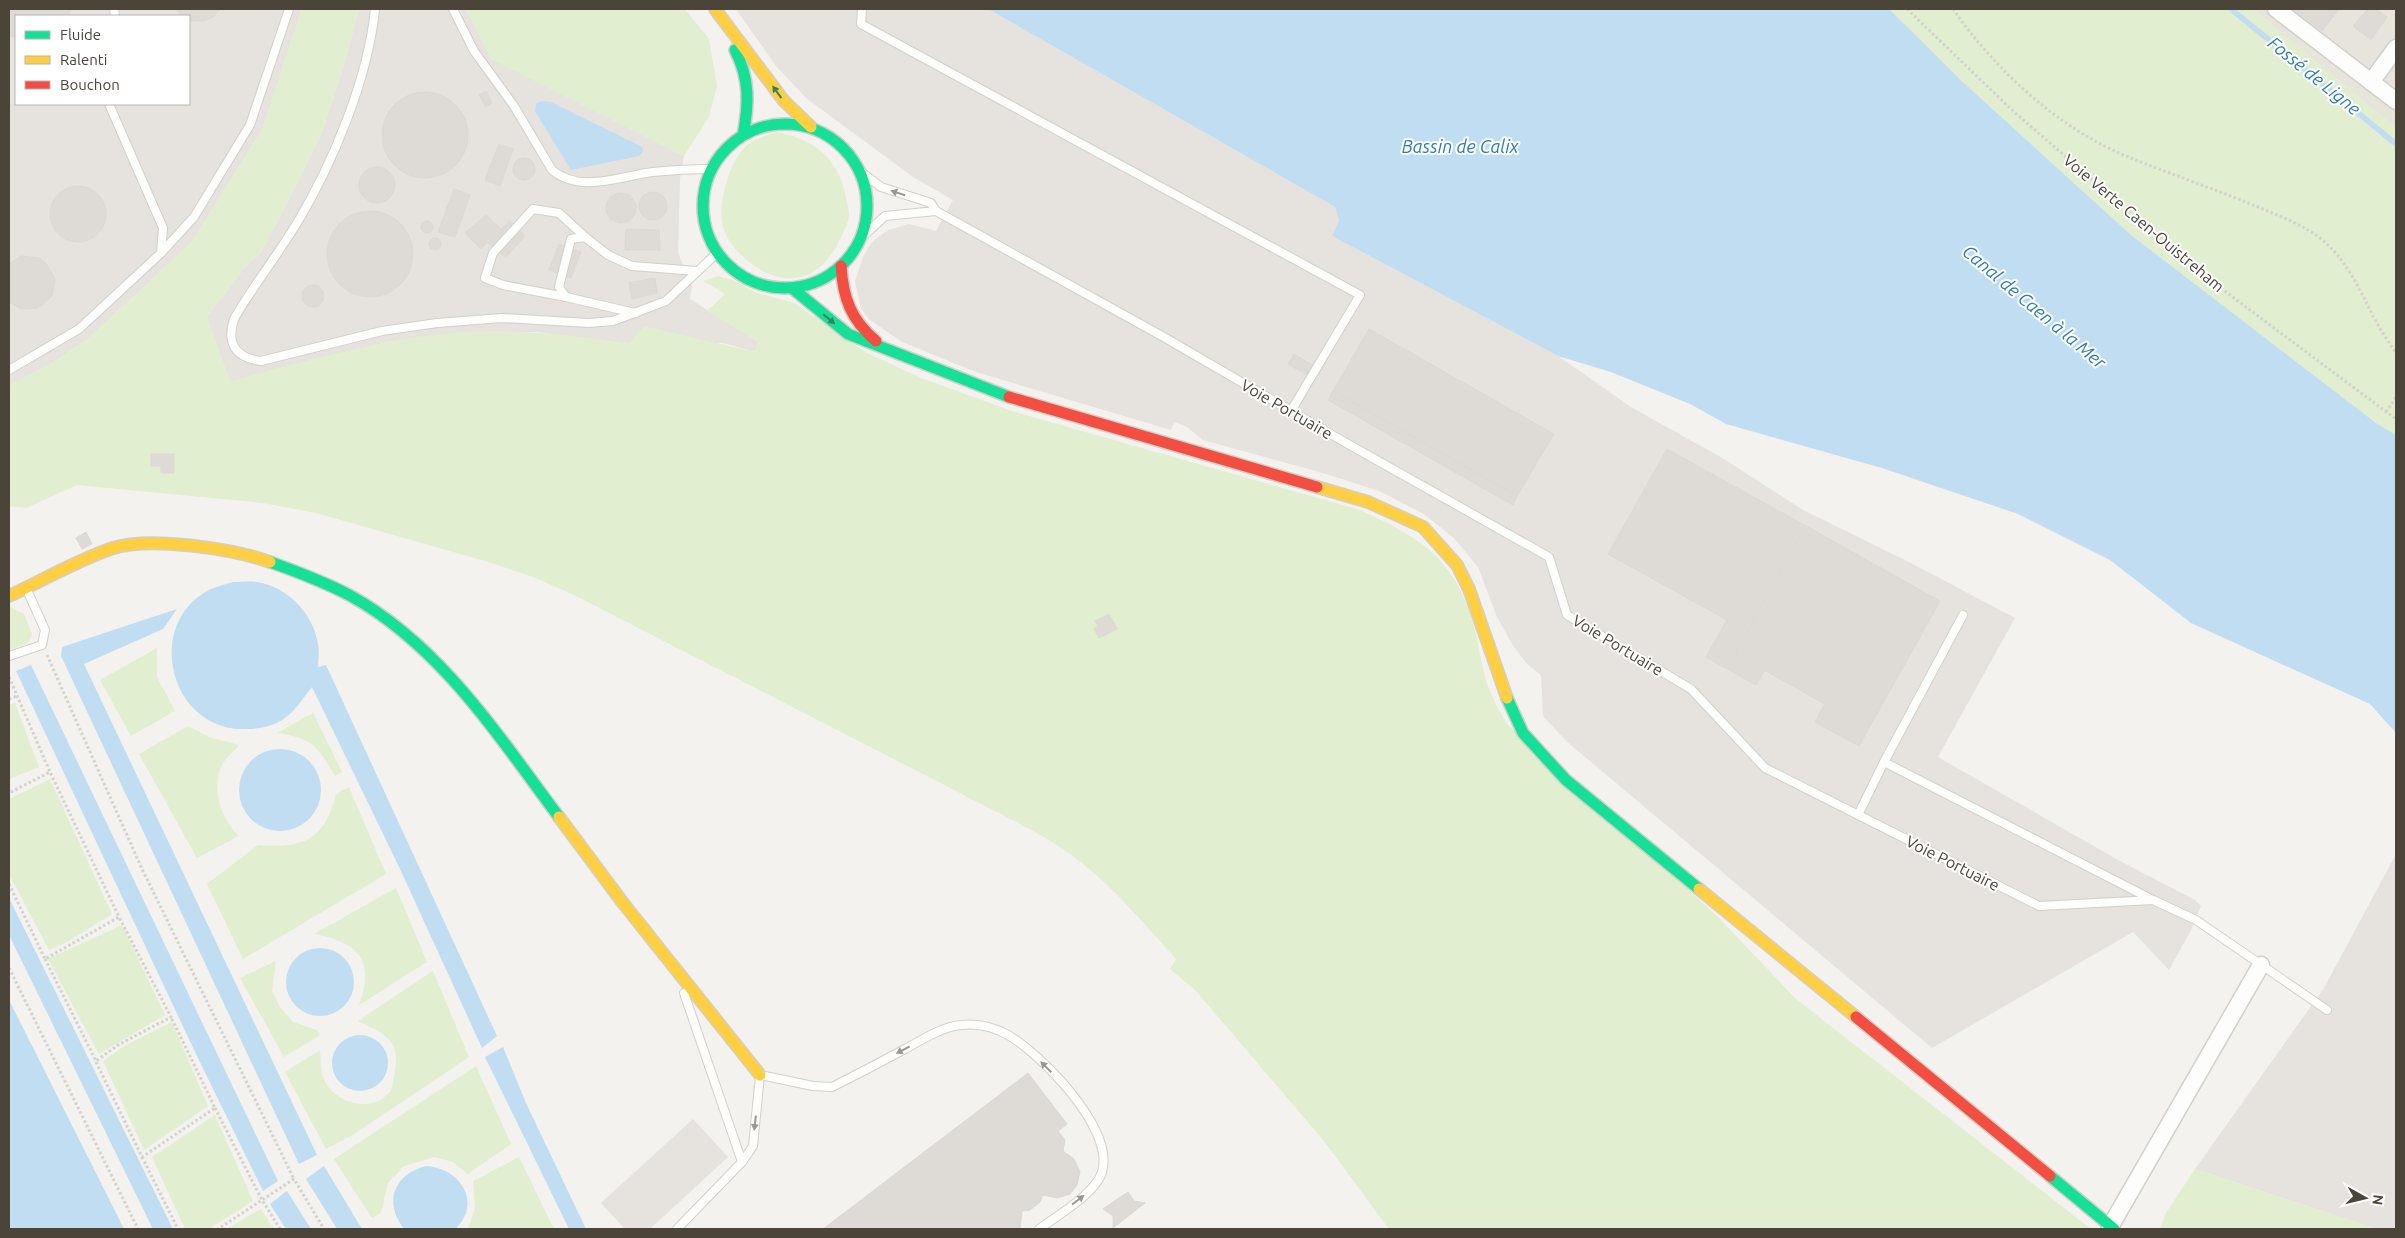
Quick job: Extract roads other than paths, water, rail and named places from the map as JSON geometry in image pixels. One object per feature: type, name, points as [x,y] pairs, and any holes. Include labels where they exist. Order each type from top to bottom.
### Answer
[{"type":"street","points":[[710,9],[745,66],[749,87],[743,135]]},
{"type":"street","points":[[715,9],[784,101],[811,127]]},
{"type":"street","points":[[2276,9],[2396,101]]},
{"type":"street","points":[[2371,82],[2396,48]]},
{"type":"street","points":[[776,124],[794,124],[811,127],[826,134],[840,144],[860,172],[866,194],[866,216],[860,239],[841,266],[818,281],[792,288],[761,284],[746,278],[733,270],[718,252],[707,231],[703,215],[703,199],[712,169],[720,156],[743,135],[759,127],[776,124]]},
{"type":"street","points":[[841,266],[844,296],[859,328],[888,351]]},
{"type":"street","points":[[792,288],[848,334],[1008,397],[1368,502],[1423,527],[1457,565],[1469,589],[1500,684],[1523,733],[1566,780],[2112,1228],[2261,965]]},
{"type":"street","points":[[9,596],[113,548],[134,544],[154,544],[182,545],[253,556],[316,578],[353,597],[412,638],[473,702],[623,903],[760,1075]]},
{"type":"lane","points":[[9,370],[79,329],[161,253],[194,217],[250,125],[289,9]]},
{"type":"lane","points":[[376,9],[348,117],[329,163],[298,222],[234,319],[231,327],[235,351],[250,360],[261,361],[382,331],[436,323],[502,318],[588,323],[613,321],[666,301],[718,252]]},
{"type":"lane","points":[[453,9],[474,50],[514,106],[552,170],[560,177],[590,182],[659,171],[712,169]]},
{"type":"lane","points":[[862,9],[861,24],[1360,295],[1291,411]]},
{"type":"lane","points":[[109,105],[163,228],[161,253]]},
{"type":"lane","name":"Voie Portuaire","points":[[860,172],[881,187],[931,203],[936,211],[1146,327],[1549,558],[1567,615],[1691,689],[1765,768],[2039,906],[2153,900],[2196,920],[2327,1010]]},
{"type":"lane","points":[[637,313],[503,285],[485,278],[493,253],[533,209],[559,214],[608,255],[632,266],[696,271]]},
{"type":"lane","points":[[860,239],[884,216],[936,211]]},
{"type":"lane","points":[[566,298],[559,287],[571,239],[585,237]]},
{"type":"lane","points":[[9,656],[42,645],[45,630],[26,588]]},
{"type":"lane","points":[[1858,815],[1884,762],[1963,615]]},
{"type":"lane","points":[[1884,762],[2153,900]]},
{"type":"lane","points":[[675,968],[742,1162]]},
{"type":"lane","points":[[678,1229],[742,1162],[753,1146],[760,1075],[832,1088],[933,1034],[960,1025],[985,1026],[1006,1034],[1026,1047],[1075,1095],[1092,1124],[1104,1157],[1102,1172],[1095,1186],[1039,1229]]},
{"type":"water","points":[[988,9],[1889,9],[1964,83],[2131,235],[2376,423],[2396,435],[2396,733],[2370,704],[2191,623],[2110,560],[2018,514],[1882,468],[1726,424],[1690,404],[1611,372],[1558,356],[1332,236],[1339,220],[1335,207]]},
{"type":"water","points":[[542,101],[551,102],[642,147],[643,151],[639,156],[571,170],[535,111],[536,104]]},
{"type":"water","points":[[233,582],[256,582],[278,589],[297,603],[311,622],[319,647],[318,667],[326,665],[497,1036],[482,1048],[400,869],[312,687],[295,709],[282,720],[269,726],[250,729],[219,725],[198,713],[183,694],[174,672],[172,648],[177,625],[190,605],[211,589]]},
{"type":"water","points":[[177,609],[163,629],[84,664],[317,1155],[299,1164],[61,656],[62,647]]},
{"type":"water","points":[[31,665],[278,1181],[263,1191],[195,1052],[16,671]]},
{"type":"water","points":[[280,749],[296,753],[309,761],[317,774],[321,790],[317,806],[309,819],[296,827],[280,831],[264,827],[251,819],[243,806],[239,790],[243,774],[251,761],[264,753]]},
{"type":"water","points":[[9,898],[173,1229],[153,1229],[9,935]]},
{"type":"water","points":[[320,948],[333,951],[344,958],[351,969],[354,982],[351,995],[344,1006],[333,1013],[320,1016],[307,1013],[296,1006],[289,995],[286,982],[289,969],[296,958],[307,951]]},
{"type":"water","points":[[9,1000],[124,1229],[9,1229]]},
{"type":"water","points":[[360,1035],[371,1037],[380,1043],[386,1052],[388,1063],[386,1074],[380,1083],[371,1089],[360,1091],[349,1089],[340,1083],[334,1074],[332,1063],[334,1052],[340,1043],[349,1037]]},
{"type":"water","points":[[503,1047],[526,1103],[586,1229],[569,1229],[485,1057]]},
{"type":"water","points":[[324,1166],[362,1229],[337,1229],[306,1179]]},
{"type":"water","points":[[426,1166],[438,1168],[449,1173],[464,1188],[467,1208],[463,1219],[455,1229],[404,1229],[398,1219],[393,1199],[399,1182],[406,1175]]},
{"type":"water","points":[[287,1191],[311,1229],[286,1229],[270,1204]]},
{"type":"waterway","name":"Fossé de Ligne","points":[[2231,9],[2396,144]]},
{"type":"water label","name":"Bassin de Calix","points":[[1460,147]]},
{"type":"water label","name":"Canal de Caen à la Mer","points":[[2034,307]]}]
